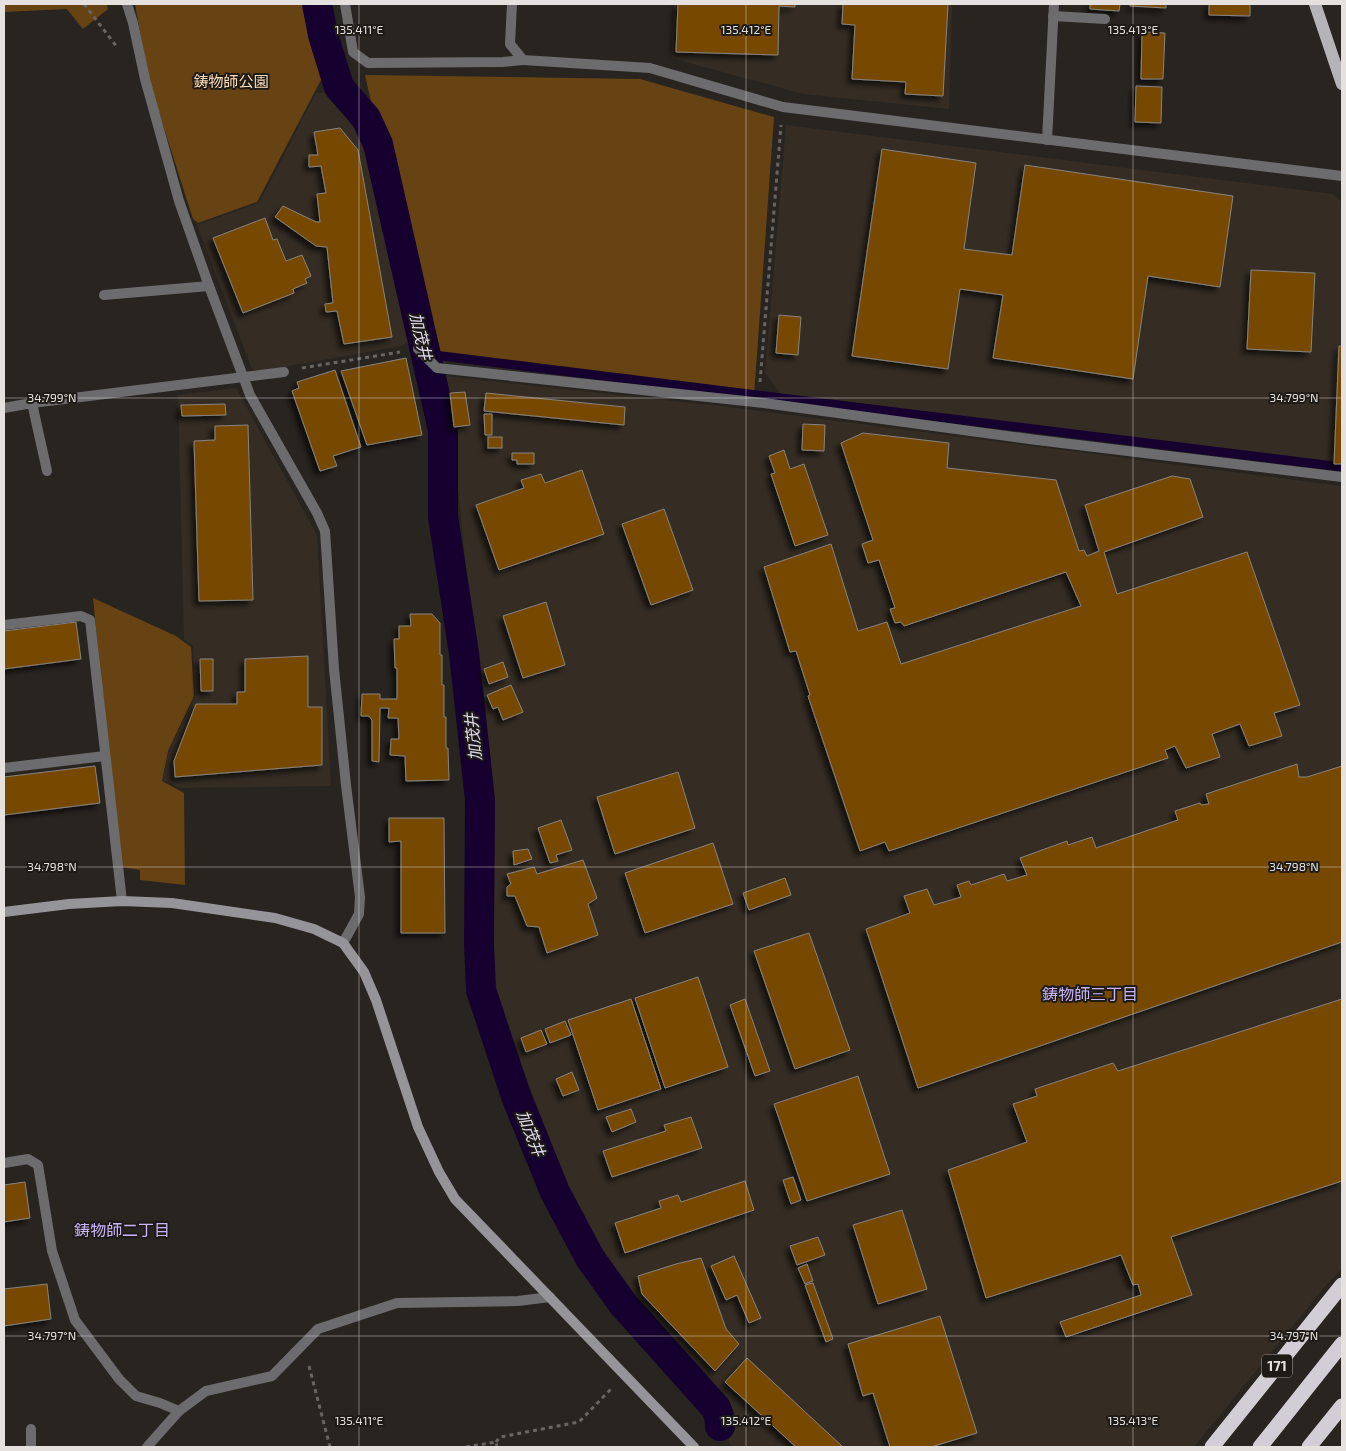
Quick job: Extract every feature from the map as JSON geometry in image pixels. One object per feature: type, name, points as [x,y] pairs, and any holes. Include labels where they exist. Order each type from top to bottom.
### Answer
[{"type":"highway","name":"171","points":[[1212,1447],[1342,1285]]},
{"type":"highway","name":"171","points":[[1260,1447],[1342,1344]]},
{"type":"highway","points":[[1309,1447],[1342,1406]]},
{"type":"main road","points":[[1316,4],[1342,84]]},
{"type":"street","points":[[127,4],[133,22],[145,79],[179,201],[250,395],[317,513],[325,531],[335,678],[360,897],[359,914],[343,943]]},
{"type":"street","points":[[345,4],[353,52],[368,63],[503,62],[522,60],[650,68],[783,106],[1342,176]]},
{"type":"street","points":[[512,4],[510,44],[522,60]]},
{"type":"street","points":[[1047,140],[1054,4]]},
{"type":"street","points":[[1053,16],[1104,19]]},
{"type":"street","points":[[104,295],[210,286]]},
{"type":"street","points":[[418,349],[437,368],[758,403],[1037,440],[1342,477]]},
{"type":"street","points":[[4,408],[32,402],[284,372]]},
{"type":"street","points":[[32,402],[47,470]]},
{"type":"street","points":[[4,625],[81,616],[90,620],[122,901]]},
{"type":"street","points":[[4,768],[105,756]]},
{"type":"street","points":[[4,912],[69,904],[122,901],[172,903],[275,918],[314,929],[343,943],[364,972],[376,1000],[418,1127],[439,1172],[455,1199],[694,1447]]},
{"type":"street","points":[[4,1163],[28,1159],[38,1165],[52,1251],[75,1320],[119,1379],[136,1396],[179,1411]]},
{"type":"street","points":[[147,1447],[179,1411],[206,1391],[272,1376],[318,1328],[397,1303],[518,1301],[550,1297]]},
{"type":"street","points":[[31,1429],[31,1447]]},
{"type":"path","points":[[84,4],[119,50]]},
{"type":"path","points":[[758,403],[783,106]]},
{"type":"path","points":[[284,372],[418,349]]},
{"type":"path","points":[[303,1345],[330,1447]]},
{"type":"path","points":[[466,1447],[496,1442],[500,1437],[579,1422],[625,1375]]},
{"type":"path","points":[[496,1442],[497,1447]]},
{"type":"shaded area","points":[[674,4],[952,4],[949,109],[803,94],[671,58]]},
{"type":"shaded area","points":[[336,92],[362,124],[372,148],[411,341],[401,346],[262,371],[252,369],[197,225],[259,203],[316,93]]},
{"type":"shaded area","points":[[786,125],[1333,194],[1342,202],[1342,471],[786,401],[765,373]]},
{"type":"shaded area","points":[[434,375],[721,406],[1342,486],[1342,1269],[1327,1284],[1194,1447],[733,1447],[729,1444],[724,1403],[615,1273],[572,1200],[494,991],[492,822],[453,440]]},
{"type":"shaded area","points":[[236,388],[317,535],[331,786],[179,788],[163,780],[168,753],[195,696],[193,646],[184,639],[178,395]]},
{"type":"green space","points":[[4,4],[107,4],[108,9],[83,29],[67,9],[4,12]]},
{"type":"green space","name":"鋳物師公園","points":[[135,4],[323,4],[333,57],[257,202],[198,223],[193,219],[149,81]]},
{"type":"green space","points":[[365,75],[640,79],[774,117],[754,396],[429,356]]},
{"type":"green space","points":[[93,598],[176,636],[191,647],[194,696],[168,751],[162,781],[184,793],[185,885],[140,880],[140,870],[120,867]]},
{"type":"building","points":[[678,4],[795,4],[795,7],[779,6],[778,55],[676,52]]},
{"type":"building","points":[[843,4],[948,4],[943,96],[905,94],[906,82],[852,79],[855,25],[842,24]]},
{"type":"building","points":[[1090,4],[1120,4],[1119,11],[1090,9]]},
{"type":"building","points":[[1130,4],[1166,4],[1166,8],[1130,6]]},
{"type":"building","points":[[1209,4],[1250,4],[1250,16],[1209,15]]},
{"type":"building","points":[[1142,32],[1165,33],[1163,79],[1141,79]]},
{"type":"building","points":[[1136,86],[1162,87],[1161,123],[1135,122]]},
{"type":"building","points":[[340,128],[358,150],[392,337],[344,344],[337,311],[326,312],[325,304],[333,303],[327,247],[316,246],[275,217],[283,206],[316,222],[320,222],[317,194],[326,193],[321,166],[309,167],[309,155],[318,155],[314,132]]},
{"type":"building","points":[[882,149],[976,163],[964,249],[1012,255],[1025,165],[1233,196],[1220,287],[1148,276],[1133,379],[993,358],[1003,295],[960,289],[948,369],[852,356]]},
{"type":"building","points":[[265,218],[273,240],[277,239],[286,261],[302,255],[311,276],[305,279],[307,283],[293,289],[294,293],[243,313],[213,238]]},
{"type":"building","points":[[1251,270],[1315,273],[1311,352],[1247,349]]},
{"type":"building","points":[[779,315],[801,317],[798,355],[776,353]]},
{"type":"building","points":[[1339,346],[1342,346],[1342,464],[1334,464]]},
{"type":"building","points":[[406,358],[422,435],[367,445],[341,371]]},
{"type":"building","points":[[335,370],[361,447],[333,456],[337,466],[320,471],[292,391],[299,388],[297,382]]},
{"type":"building","points":[[465,392],[470,425],[454,427],[450,393]]},
{"type":"building","points":[[486,393],[625,407],[624,425],[484,411]]},
{"type":"building","points":[[225,404],[226,415],[182,416],[181,405]]},
{"type":"building","points":[[484,414],[492,414],[492,435],[485,435]]},
{"type":"building","points":[[803,424],[825,425],[824,451],[802,450]]},
{"type":"building","points":[[248,425],[253,600],[199,601],[194,441],[215,440],[215,426]]},
{"type":"building","points":[[863,433],[949,443],[947,468],[1056,480],[1079,551],[1084,550],[1087,556],[1099,551],[1085,505],[1172,476],[1190,479],[1203,517],[1104,552],[1117,594],[1247,552],[1300,705],[1274,713],[1282,736],[1249,746],[1240,724],[1212,734],[1220,757],[1186,768],[1175,746],[1165,750],[1168,758],[889,851],[885,842],[860,851],[808,696],[810,695],[796,651],[790,652],[764,567],[831,544],[858,631],[887,622],[901,664],[1081,606],[1066,572],[904,626],[901,622],[895,623],[890,609],[895,608],[879,560],[868,563],[862,544],[873,540],[841,443]]},
{"type":"building","points":[[488,437],[502,437],[502,448],[488,448]]},
{"type":"building","points":[[784,450],[790,469],[804,464],[828,535],[795,546],[771,474],[775,473],[769,456]]},
{"type":"building","points":[[512,453],[534,453],[534,464],[517,464],[517,460],[512,460]]},
{"type":"building","points":[[582,470],[604,534],[499,570],[476,505],[524,488],[521,480],[541,474],[545,483]]},
{"type":"building","points":[[664,509],[693,590],[651,605],[622,524]]},
{"type":"building","points":[[546,602],[565,665],[523,678],[503,616]]},
{"type":"building","points":[[410,614],[432,614],[440,623],[440,655],[442,655],[442,685],[444,685],[444,717],[446,717],[449,780],[406,781],[405,756],[390,755],[391,739],[399,739],[398,718],[388,718],[389,708],[380,708],[379,762],[372,761],[372,720],[369,716],[361,716],[362,694],[380,694],[380,699],[397,699],[397,668],[395,668],[394,639],[399,639],[399,626],[411,626]]},
{"type":"building","points":[[76,622],[81,659],[4,669],[4,631]]},
{"type":"building","points":[[308,656],[308,707],[322,707],[322,765],[175,777],[174,761],[196,704],[237,704],[237,692],[245,692],[245,659]]},
{"type":"building","points":[[200,659],[213,659],[213,691],[201,691]]},
{"type":"building","points":[[503,662],[508,677],[489,684],[484,669]]},
{"type":"building","points":[[511,685],[523,712],[503,720],[498,707],[493,709],[487,695]]},
{"type":"building","points":[[1297,764],[1299,777],[1307,777],[1342,766],[1342,942],[918,1088],[866,929],[910,913],[904,896],[927,889],[934,905],[961,897],[957,885],[969,881],[971,885],[1004,874],[1007,881],[1027,875],[1020,858],[1067,841],[1068,845],[1092,837],[1096,848],[1178,820],[1175,811],[1200,803],[1201,805],[1209,804],[1206,794]]},
{"type":"building","points":[[95,766],[100,803],[4,815],[4,777]]},
{"type":"building","points":[[678,772],[695,828],[615,854],[597,797]]},
{"type":"building","points":[[389,818],[444,818],[445,933],[401,933],[401,841],[389,842]]},
{"type":"building","points":[[561,820],[572,850],[556,855],[558,861],[550,863],[538,828]]},
{"type":"building","points":[[713,843],[733,904],[645,933],[625,873]]},
{"type":"building","points":[[528,849],[532,859],[514,865],[513,851]]},
{"type":"building","points":[[583,860],[597,898],[588,904],[598,935],[547,953],[539,927],[527,926],[515,896],[507,896],[507,887],[511,884],[507,874],[534,867],[537,874]]},
{"type":"building","points":[[785,878],[791,895],[749,910],[743,893]]},
{"type":"building","points":[[809,933],[850,1050],[795,1069],[754,951]]},
{"type":"building","points":[[698,977],[728,1067],[665,1088],[635,998]]},
{"type":"building","points":[[631,999],[661,1089],[598,1110],[568,1020]]},
{"type":"building","points":[[745,999],[770,1071],[755,1076],[730,1005]]},
{"type":"building","points":[[1342,999],[1342,1181],[1171,1237],[1192,1295],[1066,1337],[1060,1322],[1141,1295],[1138,1284],[1133,1285],[1121,1255],[986,1298],[948,1170],[1027,1142],[1013,1104],[1037,1096],[1035,1089],[1113,1063],[1118,1071]]},
{"type":"building","points":[[565,1021],[571,1035],[550,1043],[545,1029]]},
{"type":"building","points":[[541,1030],[547,1044],[526,1052],[521,1038]]},
{"type":"building","points":[[572,1072],[579,1090],[563,1096],[556,1079]]},
{"type":"building","points":[[858,1076],[890,1174],[807,1201],[774,1104]]},
{"type":"building","points":[[631,1109],[636,1122],[612,1132],[606,1117]]},
{"type":"building","points":[[691,1117],[702,1148],[612,1177],[603,1151],[666,1131],[664,1125]]},
{"type":"building","points":[[793,1177],[801,1200],[791,1204],[783,1180]]},
{"type":"building","points":[[745,1181],[754,1210],[625,1253],[615,1223],[661,1208],[659,1201],[678,1195],[681,1202]]},
{"type":"building","points":[[25,1182],[30,1218],[4,1222],[4,1185]]},
{"type":"building","points":[[902,1210],[927,1289],[878,1304],[853,1225]]},
{"type":"building","points":[[818,1237],[825,1255],[797,1265],[790,1246]]},
{"type":"building","points":[[734,1256],[761,1318],[749,1323],[737,1295],[726,1300],[711,1266]]},
{"type":"building","points":[[701,1258],[726,1329],[739,1344],[715,1371],[642,1294],[638,1276]]},
{"type":"building","points":[[807,1264],[813,1281],[805,1284],[798,1268]]},
{"type":"building","points":[[813,1283],[833,1339],[826,1342],[805,1285]]},
{"type":"building","points":[[47,1284],[51,1319],[4,1326],[4,1289]]},
{"type":"building","points":[[940,1316],[977,1433],[931,1447],[890,1447],[873,1393],[863,1396],[848,1344]]},
{"type":"building","points":[[747,1358],[843,1447],[796,1447],[725,1382]]},
{"type":"waterway","name":"加茂井","points":[[317,4],[323,35],[339,87],[366,118],[378,144],[443,430],[443,517],[464,653],[480,800],[479,944],[481,990],[516,1096],[555,1192],[590,1258],[623,1304],[716,1408],[720,1426]]},
{"type":"waterway","points":[[426,354],[1342,467]]},
{"type":"district","name":"鋳物師三丁目","points":[[1090,994]]},
{"type":"district","name":"鋳物師二丁目","points":[[122,1230]]}]
